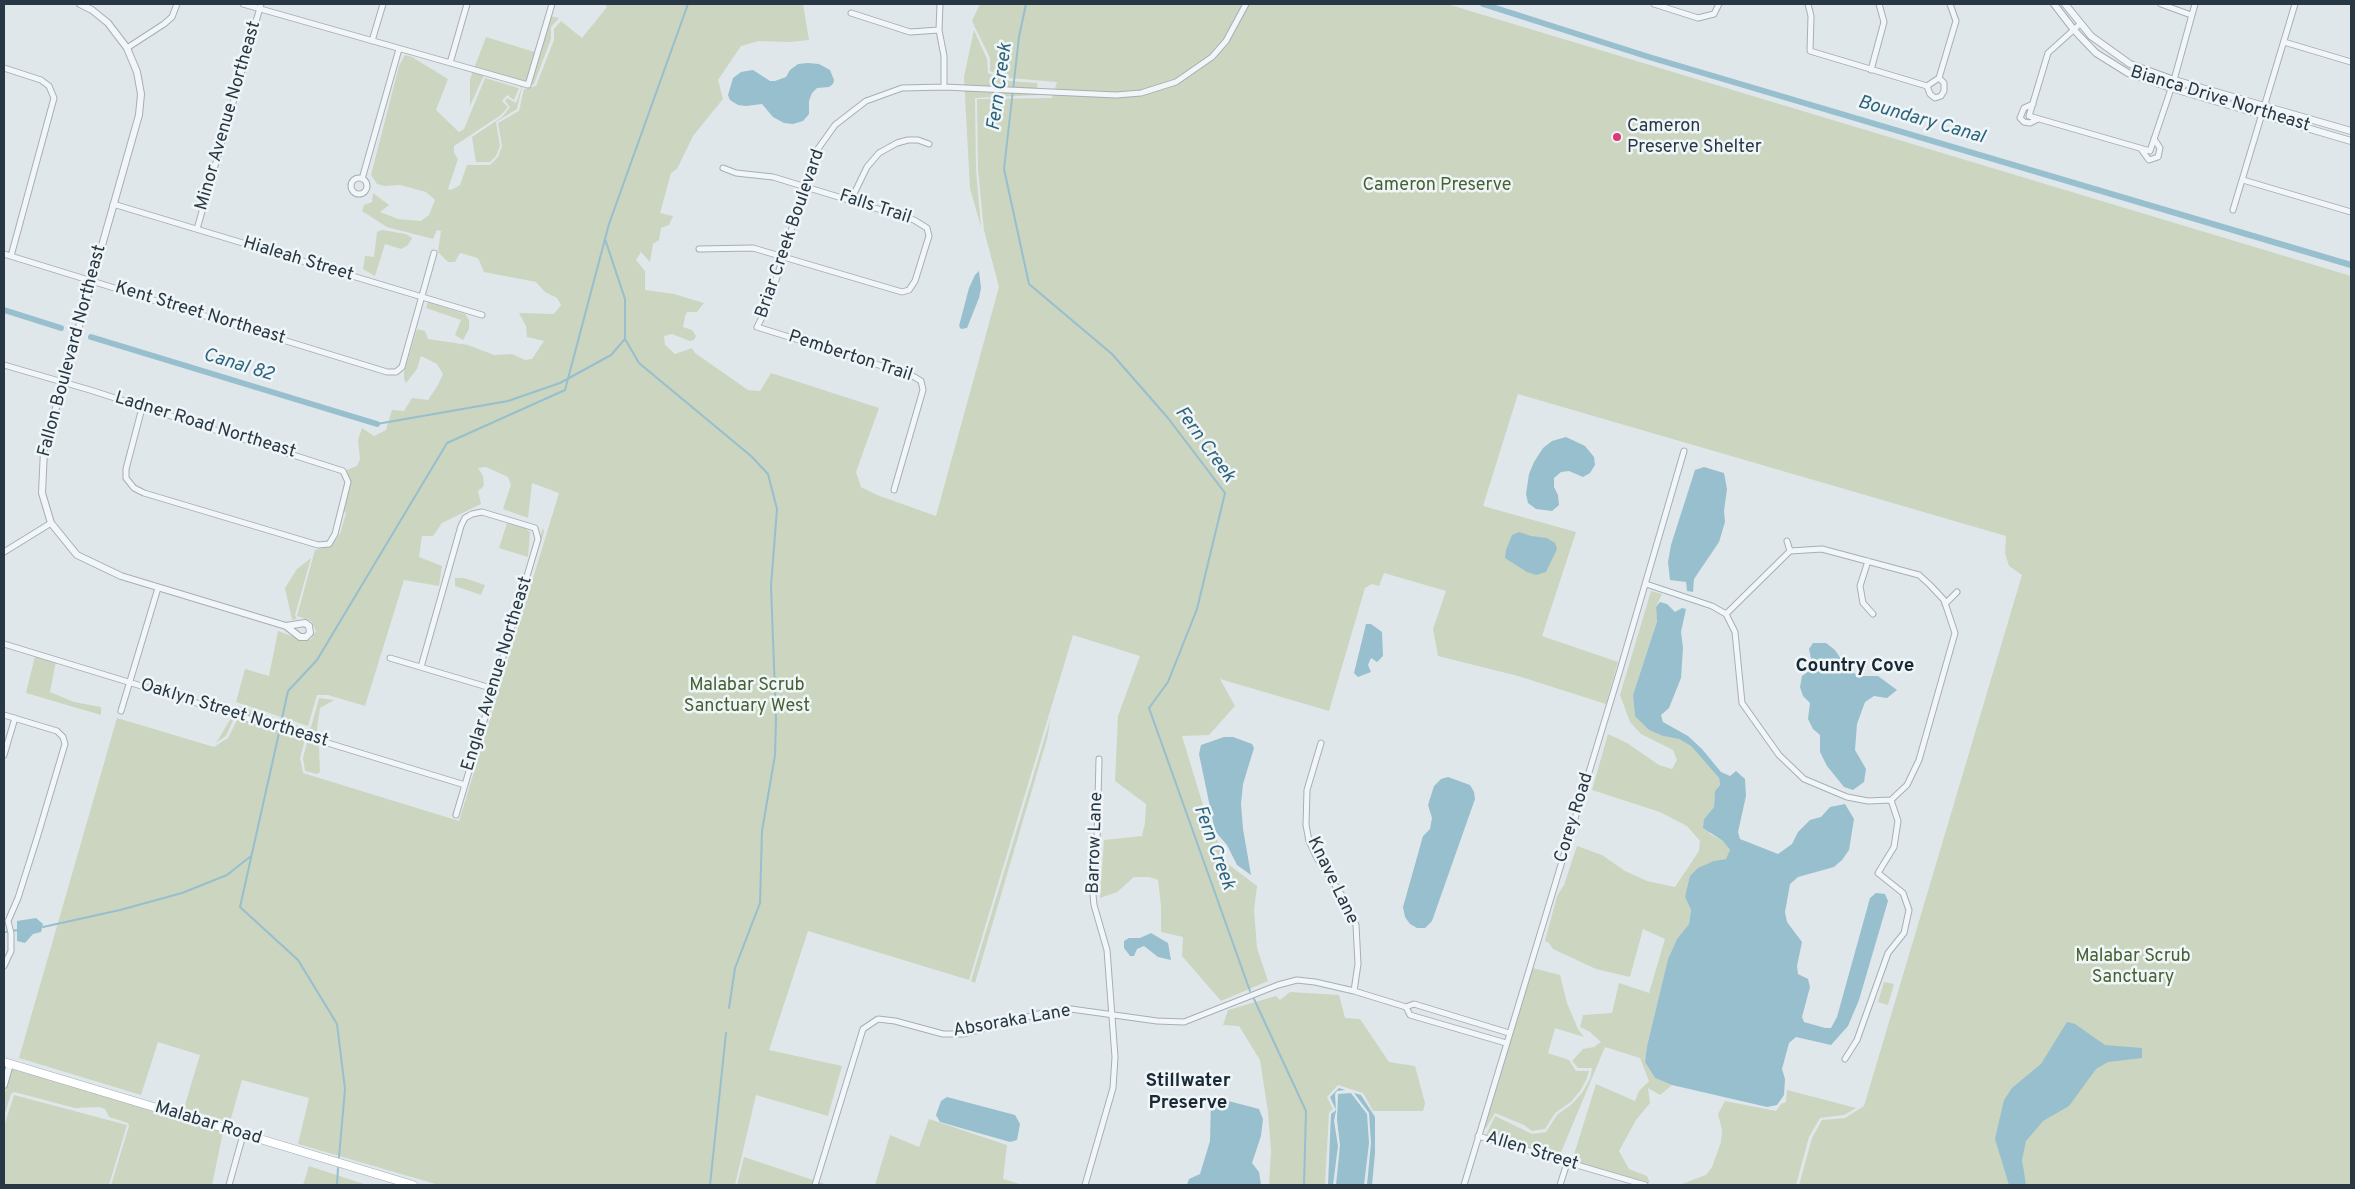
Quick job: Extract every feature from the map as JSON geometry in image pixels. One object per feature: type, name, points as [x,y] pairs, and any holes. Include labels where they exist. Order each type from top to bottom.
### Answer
[{"type":"main road","name":"Malabar Road","points":[[7,1062],[413,1185]]},
{"type":"street","name":"Fallon Boulevard Northeast","points":[[80,4],[92,10],[108,23],[127,48],[137,72],[139,115],[44,450],[42,493],[51,523],[77,555],[121,576],[286,626]]},
{"type":"street","points":[[127,48],[172,17],[177,4]]},
{"type":"street","points":[[243,4],[261,6],[372,41],[528,86],[552,4]]},
{"type":"street","points":[[372,41],[383,4]]},
{"type":"street","points":[[450,63],[467,4]]},
{"type":"street","points":[[940,4],[939,30],[944,56],[944,87]]},
{"type":"street","name":"Briar Creek Boulevard","points":[[757,327],[768,306],[815,153],[835,125],[866,101],[902,88],[944,87],[1116,95],[1141,93],[1176,82],[1197,69],[1217,52],[1226,41],[1246,4]]},
{"type":"street","points":[[1654,4],[1698,18],[1714,14],[1719,4]]},
{"type":"street","points":[[1808,4],[1811,16],[1810,51],[1927,86],[1939,78],[1956,21],[1950,4]]},
{"type":"street","points":[[1871,70],[1884,22],[1879,4]]},
{"type":"street","name":"Bianca Drive Northeast","points":[[2054,4],[2074,30],[2110,63],[2136,77],[2350,140]]},
{"type":"street","name":"Bianca Drive Northeast","points":[[2065,4],[2080,24],[2104,47],[2130,64],[2174,80],[2351,131]]},
{"type":"street","points":[[2161,4],[2191,16]]},
{"type":"street","points":[[2080,24],[2048,54],[2029,116],[2150,152],[2174,80],[2195,4]]},
{"type":"street","points":[[2233,210],[2266,106],[2295,4]]},
{"type":"street","name":"Minor Avenue Northeast","points":[[197,229],[261,6]]},
{"type":"street","points":[[851,13],[910,32],[939,30]]},
{"type":"street","points":[[2284,42],[2351,62]]},
{"type":"street","points":[[362,179],[400,49]]},
{"type":"street","points":[[4,68],[41,80],[51,89],[54,98],[11,256]]},
{"type":"street","points":[[1927,86],[1930,94],[1935,98],[1941,96],[1944,91],[1944,83],[1939,78]]},
{"type":"street","points":[[2033,104],[2024,108],[2020,118],[2024,122],[2030,123],[2038,119]]},
{"type":"street","points":[[2350,140],[2351,131]]},
{"type":"street","points":[[2141,149],[2149,160],[2158,157],[2160,148],[2154,139]]},
{"type":"street","points":[[851,200],[866,167],[879,153],[897,143],[908,140],[918,140],[929,144]]},
{"type":"street","name":"Falls Trail","points":[[723,168],[736,173],[773,177],[804,186],[914,220],[928,228],[929,236],[915,281],[909,290],[898,292],[782,256]]},
{"type":"street","points":[[2243,180],[2351,212]]},
{"type":"street","name":"Hialeah Street","points":[[113,204],[482,315]]},
{"type":"street","points":[[700,249],[747,248],[782,256]]},
{"type":"street","points":[[422,297],[434,253]]},
{"type":"street","name":"Kent Street Northeast","points":[[4,254],[387,372],[396,372],[402,367],[422,297]]},
{"type":"street","name":"Pemberton Trail","points":[[757,327],[911,375],[921,381],[923,390],[894,490]]},
{"type":"street","name":"Ladner Road Northeast","points":[[4,365],[333,466],[343,471],[348,482],[335,534],[329,544],[318,545],[144,493],[134,488],[126,478],[126,469],[142,408]]},
{"type":"street","name":"Corey Road","points":[[1464,1185],[1646,584],[1684,451]]},
{"type":"street","name":"Englar Avenue Northeast","points":[[421,667],[461,526],[465,518],[476,512],[490,514],[531,526],[537,532],[538,539],[456,815]]},
{"type":"street","points":[[4,552],[51,523]]},
{"type":"street","points":[[1787,541],[1790,551]]},
{"type":"street","points":[[1646,584],[1712,606],[1726,614],[1735,632],[1742,702],[1780,755],[1804,779],[1846,797],[1868,801],[1890,800],[1907,785],[1919,760],[1955,633],[1944,600],[1930,585],[1919,575],[1822,549],[1790,551],[1726,614]]},
{"type":"street","points":[[1868,561],[1860,586],[1863,603],[1872,614]]},
{"type":"street","points":[[121,711],[158,588]]},
{"type":"street","points":[[1945,604],[1957,592]]},
{"type":"street","name":"Oaklyn Street Northeast","points":[[4,644],[465,785]]},
{"type":"street","points":[[390,658],[494,689]]},
{"type":"street","points":[[4,715],[57,731],[63,737],[65,744],[18,898],[8,921],[11,951],[4,966]]},
{"type":"street","points":[[4,755],[15,718]]},
{"type":"street","name":"Knave Lane","points":[[1321,743],[1307,790],[1306,826],[1309,841],[1316,858],[1345,900],[1356,925],[1358,964],[1354,991]]},
{"type":"street","name":"Barrow Lane","points":[[1085,1185],[1113,1088],[1115,1057],[1107,950],[1094,905],[1091,874],[1097,840],[1099,759]]},
{"type":"street","points":[[1845,1059],[1857,1040],[1888,952],[1904,933],[1909,910],[1903,893],[1878,873],[1894,847],[1898,821],[1890,800]]},
{"type":"street","name":"Absoraka Lane","points":[[815,1185],[863,1029],[878,1019],[895,1021],[943,1034],[963,1034],[1050,1011],[1071,1009],[1157,1021],[1184,1022],[1278,985],[1297,980],[1354,991],[1406,1007],[1414,1004],[1509,1033]]},
{"type":"street","name":"Absoraka Lane","points":[[1406,1007],[1410,1015],[1506,1043]]},
{"type":"street","points":[[1466,1032],[1469,1021]]},
{"type":"street","points":[[4,1085],[7,1062]]},
{"type":"street","points":[[229,1185],[243,1135]]},
{"type":"street","name":"Allen Street","points":[[1478,1136],[1645,1185]]},
{"type":"street","points":[[1560,1185],[1567,1163]]},
{"type":"green space","points":[[605,4],[803,4],[809,40],[790,42],[759,41],[741,46],[718,80],[723,99],[693,136],[677,169],[671,173],[660,213],[673,216],[669,225],[661,228],[659,240],[653,244],[650,262],[641,252],[636,260],[645,271],[645,290],[674,294],[704,303],[697,312],[687,312],[685,316],[683,327],[692,330],[696,336],[694,340],[690,341],[672,334],[664,336],[665,345],[675,354],[692,348],[695,353],[748,390],[760,391],[771,373],[879,408],[856,472],[861,487],[877,495],[936,516],[999,287],[984,230],[978,170],[977,99],[1052,98],[1057,82],[1009,78],[990,71],[990,58],[972,21],[980,4],[1447,4],[2351,276],[2351,1185],[1799,1185],[1812,1138],[1822,1120],[1845,1118],[1864,1106],[2022,575],[2009,566],[2005,553],[2006,536],[1518,394],[1483,506],[1576,532],[1542,636],[1618,662],[1606,704],[1518,676],[1438,656],[1433,629],[1446,591],[1384,573],[1379,586],[1372,584],[1365,588],[1329,711],[1220,679],[1235,706],[1209,735],[1182,736],[1206,815],[1228,864],[1257,886],[1254,910],[1257,948],[1268,981],[1221,1001],[1182,956],[1183,937],[1161,932],[1161,905],[1158,880],[1149,877],[1134,877],[1117,892],[1100,898],[1104,840],[1142,836],[1145,823],[1146,804],[1115,781],[1118,716],[1140,656],[1073,635],[969,980],[808,931],[769,1050],[842,1066],[828,1116],[756,1095],[735,1185],[439,1185],[298,1144],[309,1098],[242,1080],[230,1122],[184,1108],[200,1055],[158,1042],[141,1095],[19,1058],[117,718],[214,747],[228,738],[238,718],[305,740],[300,758],[303,773],[459,821],[559,493],[532,483],[528,518],[503,509],[511,485],[508,477],[486,467],[478,468],[483,476],[484,486],[478,491],[481,504],[442,523],[433,536],[422,536],[419,557],[442,566],[439,586],[404,580],[365,706],[328,695],[317,695],[308,726],[236,702],[245,669],[269,676],[278,631],[305,641],[311,639],[316,631],[311,621],[297,616],[315,550],[331,546],[340,534],[346,513],[344,512],[350,481],[347,470],[357,466],[360,459],[358,440],[362,428],[374,436],[386,430],[392,410],[404,411],[412,398],[428,400],[438,385],[443,374],[437,364],[421,356],[417,369],[406,383],[404,379],[404,372],[417,329],[425,331],[428,339],[468,345],[494,355],[512,354],[525,360],[532,359],[544,341],[527,337],[526,326],[519,313],[554,314],[561,305],[557,298],[545,292],[536,282],[484,272],[478,258],[460,253],[455,262],[448,262],[438,252],[441,231],[437,230],[433,239],[387,227],[362,211],[364,205],[372,202],[373,193],[389,205],[380,212],[398,219],[421,221],[429,215],[435,200],[426,192],[400,185],[385,186],[377,184],[371,175],[399,66],[405,55],[412,57],[448,79],[436,110],[459,132],[464,129],[485,78],[519,88],[514,100],[507,95],[502,101],[508,107],[501,115],[454,146],[454,153],[458,159],[448,189],[451,190],[460,185],[467,165],[490,165],[498,157],[502,146],[498,123],[519,111],[524,89],[536,86],[554,40],[554,29],[561,21],[582,38],[607,7]]},
{"type":"green space","points":[[550,16],[559,18],[551,27],[551,39],[534,84],[522,87],[517,109],[496,122],[500,146],[496,156],[490,162],[476,162],[472,137],[502,117],[510,107],[505,101],[507,98],[516,103],[521,89],[520,85],[484,75],[470,106],[470,79],[486,37],[538,53]]},
{"type":"green space","points":[[974,30],[987,59],[988,73],[1009,81],[1037,83],[1038,95],[975,98],[976,170],[981,227],[970,188],[964,77]]},
{"type":"green space","points":[[382,230],[406,234],[412,238],[408,245],[401,249],[385,244],[375,276],[363,269],[365,256],[374,257],[377,232]]},
{"type":"green space","points":[[428,302],[465,314],[469,320],[469,329],[463,340],[455,335],[461,320],[426,308]]},
{"type":"green space","points":[[507,523],[525,528],[530,532],[528,557],[499,548]]},
{"type":"green space","points":[[543,528],[544,532],[457,817],[452,816]]},
{"type":"green space","points":[[311,558],[295,615],[297,619],[292,620],[285,588],[297,569]]},
{"type":"green space","points":[[455,578],[464,578],[485,585],[481,595],[455,586]]},
{"type":"green space","points":[[1651,591],[1662,594],[1656,607],[1657,620],[1633,695],[1635,715],[1649,730],[1663,736],[1679,739],[1691,746],[1719,778],[1720,785],[1715,791],[1714,807],[1704,819],[1710,834],[1723,841],[1730,850],[1727,859],[1714,861],[1685,897],[1691,910],[1689,924],[1677,939],[1668,959],[1647,1046],[1645,1062],[1655,1078],[1672,1085],[1660,1095],[1648,1088],[1650,1103],[1636,1120],[1619,1151],[1629,1169],[1647,1176],[1650,1183],[1572,1161],[1596,1084],[1635,1101],[1639,1091],[1649,1081],[1640,1058],[1605,1047],[1559,1157],[1486,1135],[1495,1116],[1532,1134],[1546,1132],[1557,1115],[1572,1104],[1582,1093],[1590,1079],[1592,1068],[1578,1068],[1572,1061],[1583,1049],[1594,1047],[1601,1042],[1590,1032],[1580,1027],[1583,1015],[1612,1013],[1619,983],[1649,993],[1665,939],[1643,929],[1630,977],[1596,969],[1553,949],[1545,941],[1557,896],[1564,885],[1577,846],[1602,855],[1625,871],[1647,881],[1675,887],[1699,851],[1700,841],[1687,826],[1660,812],[1592,790],[1608,734],[1627,743],[1659,765],[1672,769],[1677,760],[1673,750],[1641,734],[1630,722],[1620,695]]},
{"type":"green space","points":[[35,656],[56,661],[50,692],[74,702],[101,707],[101,715],[26,693]]},
{"type":"green space","points":[[319,698],[334,700],[320,708],[317,728],[320,772],[317,774],[305,771],[303,758],[308,739],[235,716],[226,736],[214,744],[238,706],[308,729],[311,727]]},
{"type":"green space","points":[[1051,717],[1047,739],[975,983],[971,981]]},
{"type":"green space","points":[[1529,967],[1560,975],[1567,1003],[1578,1029],[1584,1037],[1555,1028],[1548,1053],[1569,1060],[1576,1071],[1589,1071],[1580,1091],[1571,1102],[1555,1113],[1545,1129],[1532,1131],[1524,1125],[1495,1113],[1486,1128],[1482,1126]]},
{"type":"green space","points":[[1884,982],[1894,984],[1888,1005],[1878,1002]]},
{"type":"green space","points":[[1290,992],[1339,995],[1345,1018],[1360,1019],[1389,1062],[1415,1066],[1425,1103],[1423,1111],[1373,1111],[1363,1093],[1338,1085],[1327,1097],[1333,1109],[1329,1113],[1325,1185],[1269,1185],[1271,1151],[1268,1112],[1260,1060],[1239,1026],[1223,1025],[1228,1010],[1276,996],[1280,1000]]},
{"type":"green space","points":[[12,1068],[223,1132],[212,1185],[111,1185],[129,1126],[128,1123],[109,1117],[105,1109],[99,1107],[75,1108],[14,1092],[11,1094],[4,1117],[4,1096]]},
{"type":"green space","points":[[1787,1090],[1856,1108],[1844,1115],[1820,1118],[1809,1137],[1796,1185],[1679,1185],[1706,1175],[1712,1167],[1721,1142],[1722,1130],[1718,1114],[1725,1101],[1776,1111],[1781,1104],[1786,1102]]},
{"type":"green space","points":[[14,1095],[127,1125],[109,1185],[4,1185],[4,1126]]},
{"type":"green space","points":[[929,1119],[1007,1145],[1003,1179],[1023,1185],[875,1185],[890,1135],[919,1147]]},
{"type":"green space","points":[[744,1157],[828,1185],[737,1185]]},
{"type":"green space","points":[[309,1166],[367,1185],[303,1185]]},
{"type":"water","points":[[798,64],[819,64],[830,70],[834,80],[833,84],[829,87],[817,88],[812,93],[809,101],[809,114],[803,121],[793,124],[784,123],[773,117],[762,104],[738,105],[730,100],[728,95],[733,78],[741,72],[753,70],[770,81],[775,81],[786,77],[790,70]]},
{"type":"water","points":[[979,271],[981,288],[979,298],[967,328],[961,329],[959,326],[969,288]]},
{"type":"water","points":[[1566,437],[1585,446],[1594,457],[1595,465],[1590,473],[1583,477],[1569,471],[1561,472],[1554,478],[1554,487],[1558,495],[1559,505],[1552,511],[1536,509],[1528,503],[1526,494],[1529,474],[1534,462],[1543,448],[1552,441]]},
{"type":"water","points":[[1704,467],[1724,473],[1727,489],[1724,511],[1725,522],[1719,542],[1694,579],[1693,592],[1687,591],[1686,582],[1670,580],[1668,562],[1671,545],[1695,470]]},
{"type":"water","points":[[1519,532],[1547,538],[1555,543],[1557,549],[1546,572],[1536,575],[1527,572],[1505,558],[1512,535]]},
{"type":"water","points":[[1660,602],[1667,604],[1675,612],[1682,608],[1686,609],[1681,632],[1683,648],[1681,678],[1669,708],[1661,715],[1663,722],[1688,736],[1702,749],[1721,772],[1730,776],[1736,771],[1745,779],[1746,796],[1738,832],[1740,839],[1778,854],[1792,844],[1798,832],[1810,820],[1821,817],[1830,807],[1845,804],[1854,819],[1849,850],[1842,860],[1834,867],[1798,877],[1790,884],[1785,912],[1787,922],[1802,942],[1797,966],[1798,974],[1808,979],[1810,987],[1802,1017],[1804,1022],[1831,1028],[1837,1017],[1870,898],[1876,893],[1885,894],[1888,901],[1859,1000],[1848,1026],[1831,1045],[1796,1037],[1789,1043],[1782,1069],[1785,1079],[1784,1095],[1777,1105],[1767,1107],[1672,1085],[1655,1078],[1645,1062],[1647,1046],[1668,959],[1677,939],[1689,924],[1691,910],[1685,897],[1690,876],[1698,868],[1714,861],[1726,859],[1730,850],[1723,841],[1703,828],[1704,819],[1714,807],[1715,791],[1720,785],[1719,778],[1691,746],[1679,739],[1663,736],[1649,730],[1635,716],[1633,695],[1657,621],[1656,607]]},
{"type":"water","points":[[1366,624],[1371,624],[1382,632],[1383,656],[1377,662],[1371,658],[1368,665],[1371,672],[1358,677],[1354,673]]},
{"type":"water","points":[[1813,643],[1826,643],[1835,650],[1849,671],[1860,676],[1878,676],[1897,690],[1887,698],[1874,696],[1865,702],[1857,724],[1855,750],[1866,769],[1864,782],[1853,790],[1844,787],[1827,766],[1820,752],[1820,735],[1813,729],[1808,719],[1810,703],[1803,696],[1800,687],[1802,676],[1813,668],[1809,649]]},
{"type":"water","points":[[1224,737],[1233,737],[1252,744],[1254,748],[1243,784],[1241,804],[1243,829],[1251,875],[1237,865],[1227,845],[1215,831],[1199,754],[1201,745]]},
{"type":"water","points":[[1448,777],[1470,785],[1475,799],[1432,921],[1425,928],[1417,928],[1410,924],[1405,917],[1403,907],[1423,836],[1430,829],[1432,818],[1428,805],[1434,786],[1441,779]]},
{"type":"water","points":[[36,918],[43,924],[41,932],[33,934],[25,943],[17,941],[17,921]]},
{"type":"water","points":[[1151,933],[1168,943],[1171,960],[1158,957],[1144,946],[1137,949],[1134,956],[1130,956],[1124,948],[1124,941],[1129,938],[1140,938]]},
{"type":"water","points":[[2067,1022],[2075,1024],[2105,1045],[2142,1048],[2142,1058],[2108,1062],[2096,1069],[2069,1106],[2043,1121],[2026,1141],[2022,1160],[2026,1185],[2009,1185],[1995,1139],[2004,1100],[2012,1088],[2041,1064]]},
{"type":"water","points":[[1339,1088],[1345,1090],[1337,1091],[1335,1094],[1336,1110],[1330,1097]]},
{"type":"water","points":[[1351,1093],[1367,1114],[1369,1143],[1364,1185],[1336,1185],[1340,1145],[1337,1120],[1338,1094]]},
{"type":"water","points":[[1354,1093],[1361,1095],[1375,1117],[1375,1153],[1372,1185],[1367,1185],[1371,1143],[1369,1113]]},
{"type":"water","points":[[947,1097],[1015,1115],[1020,1124],[1017,1140],[1010,1142],[940,1122],[936,1115],[941,1101]]},
{"type":"water","points":[[1217,1098],[1259,1109],[1263,1119],[1261,1136],[1252,1163],[1259,1172],[1261,1185],[1187,1185],[1189,1179],[1200,1174],[1210,1141],[1211,1100]]},
{"type":"water","points":[[1336,1110],[1334,1121],[1338,1146],[1333,1185],[1328,1185],[1331,1114]]},
{"type":"waterway","points":[[281,723],[288,691],[317,660],[447,443],[565,390],[609,224],[688,4]]},
{"type":"waterway","name":"Fern Creek","points":[[1026,4],[1019,37],[1004,169],[1029,284],[1112,354],[1168,418],[1225,493],[1197,609],[1168,682],[1149,708],[1250,991]]},
{"type":"waterway","name":"Boundary Canal","points":[[1483,4],[1649,57],[2351,265]]},
{"type":"waterway","points":[[605,239],[625,299],[625,339],[639,363],[751,456],[768,474],[777,509],[771,586],[776,719],[775,755],[762,831],[760,903],[735,968],[729,1008]]},
{"type":"waterway","name":"Canal 82","points":[[4,310],[61,328]]},
{"type":"waterway","name":"Canal 82","points":[[91,337],[377,424]]},
{"type":"waterway","points":[[377,424],[508,401],[560,383],[611,355],[625,339]]},
{"type":"waterway","points":[[279,733],[240,907],[298,960],[337,1024],[345,1089],[339,1157]]},
{"type":"waterway","points":[[43,927],[120,910],[182,893],[227,875],[251,856]]},
{"type":"waterway","points":[[6,932],[18,930]]},
{"type":"waterway","name":"Fern Creek","points":[[1254,999],[1306,1111],[1304,1185]]},
{"type":"waterway","points":[[710,1185],[726,1033]]},
{"type":"waterway","points":[[337,1185],[338,1168]]},
{"type":"place","name":"Cameron Preserve Shelter","points":[[1617,137]]},
{"type":"district","name":"Country Cove","points":[[1855,667]]},
{"type":"district","name":"Stillwater Preserve","points":[[1188,1093]]},
{"type":"park label","name":"Cameron Preserve","points":[[1437,186]]},
{"type":"park label","name":"Malabar Scrub Sanctuary West","points":[[747,696]]},
{"type":"park label","name":"Malabar Scrub Sanctuary","points":[[2133,968]]}]
